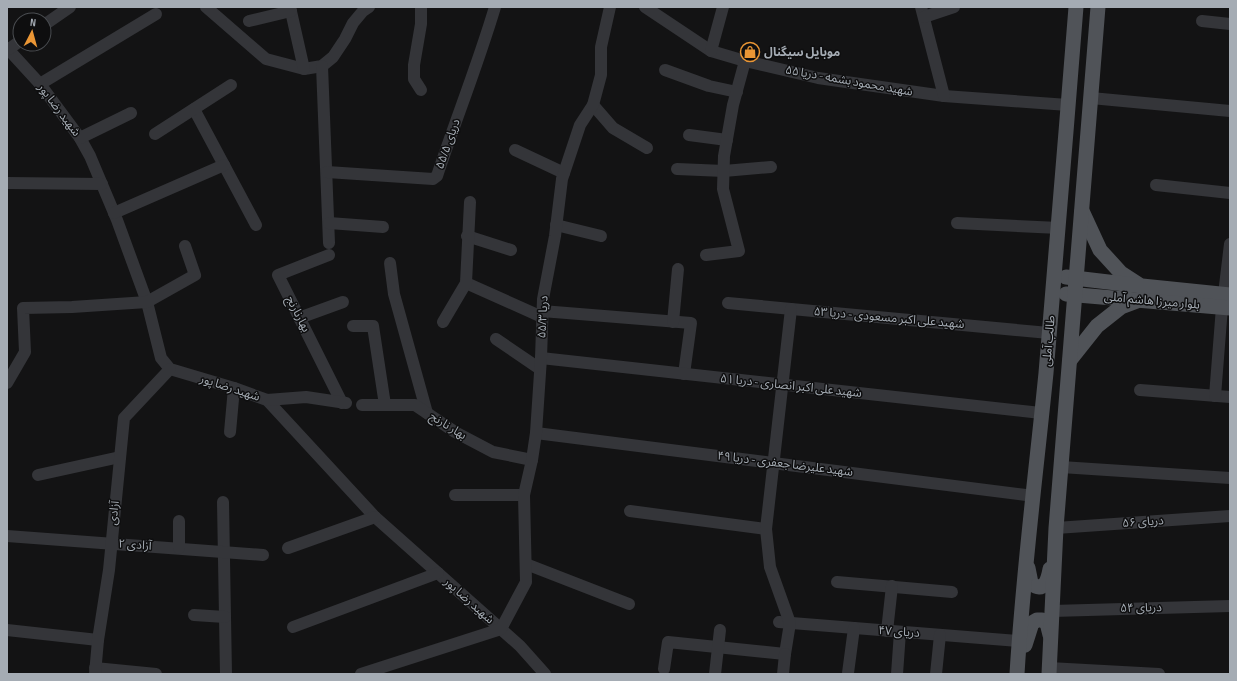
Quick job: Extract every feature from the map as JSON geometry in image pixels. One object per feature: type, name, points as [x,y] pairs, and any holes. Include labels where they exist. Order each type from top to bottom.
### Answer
[{"type":"main road","name":"طالب آملی","points":[[1017,671],[1055,276],[1076,7]]},
{"type":"main road","name":"طالب آملی","points":[[1049,671],[1056,528],[1098,7]]},
{"type":"main road","points":[[1070,360],[1097,326],[1142,293],[1100,250],[1082,210]]},
{"type":"main road","name":"بلوار میرزا هاشم آملی","points":[[1055,276],[1076,278],[1142,293],[1227,301]]},
{"type":"main road","name":"بلوار میرزا هاشم آملی","points":[[1053,293],[1075,295],[1142,293]]},
{"type":"main road","points":[[1027,555],[1031,584],[1038,588],[1042,587],[1048,577],[1056,528]]},
{"type":"main road","points":[[1017,671],[1032,623],[1037,620],[1045,621],[1047,623],[1051,639]]},
{"type":"street","points":[[52,19],[70,7]]},
{"type":"street","points":[[206,7],[266,59],[304,69],[322,66],[334,57],[353,23],[363,11],[369,7]]},
{"type":"street","points":[[421,7],[421,24],[414,65],[414,79],[421,90]]},
{"type":"street","name":"دریای ۵۵/۵","points":[[327,172],[433,179],[437,176],[482,49],[495,7]]},
{"type":"street","name":"دریا ۵۵/۳","points":[[501,629],[526,582],[524,495],[532,460],[536,433],[542,299],[556,225],[562,179],[580,125],[593,106],[601,75],[601,47],[610,7]]},
{"type":"street","name":"شهید محمود بشمه - دریا ۵۵","points":[[645,7],[711,51],[745,61],[818,78],[944,96],[1068,105]]},
{"type":"street","points":[[711,51],[723,7]]},
{"type":"street","points":[[944,96],[923,12],[954,7]]},
{"type":"street","points":[[249,21],[291,9],[304,69]]},
{"type":"street","points":[[40,84],[156,14]]},
{"type":"street","points":[[1202,21],[1230,24]]},
{"type":"street","name":"شهید رضا پور","points":[[8,48],[40,84],[80,138],[114,213],[147,302],[161,358],[170,369],[234,388],[267,400],[375,517],[520,646],[544,674]]},
{"type":"street","points":[[706,255],[739,251],[723,189],[724,156],[733,106],[745,61]]},
{"type":"street","points":[[322,66],[329,223],[383,227]]},
{"type":"street","points":[[665,70],[709,86],[737,92]]},
{"type":"street","points":[[155,134],[231,86]]},
{"type":"street","points":[[1091,98],[1230,111]]},
{"type":"street","points":[[593,106],[612,128],[647,148]]},
{"type":"street","points":[[194,110],[256,225]]},
{"type":"street","points":[[80,138],[131,113]]},
{"type":"street","points":[[689,135],[727,140]]},
{"type":"street","points":[[515,150],[564,173]]},
{"type":"street","points":[[114,213],[224,165]]},
{"type":"street","points":[[677,169],[724,171],[771,167]]},
{"type":"street","points":[[7,183],[102,184]]},
{"type":"street","points":[[1156,184],[1230,193]]},
{"type":"street","points":[[443,322],[466,283],[467,236],[470,202]]},
{"type":"street","name":"بهارنارنج","points":[[267,400],[306,397],[344,403],[278,275],[329,249],[329,223]]},
{"type":"street","points":[[957,223],[1059,228]]},
{"type":"street","points":[[556,225],[601,236]]},
{"type":"street","points":[[467,236],[511,250]]},
{"type":"street","points":[[1215,396],[1227,301],[1230,244]]},
{"type":"street","points":[[7,383],[25,352],[23,308],[72,307],[147,302],[195,275],[185,246]]},
{"type":"street","points":[[390,263],[394,294],[427,413]]},
{"type":"street","points":[[673,322],[678,269]]},
{"type":"street","points":[[466,283],[542,314],[691,323],[684,374]]},
{"type":"street","points":[[299,318],[343,302]]},
{"type":"street","name":"شهید علی اکبر مسعودی - دریا ۵۳","points":[[728,303],[1049,333]]},
{"type":"street","points":[[783,674],[785,654],[784,623],[770,567],[766,530],[792,309]]},
{"type":"street","points":[[353,326],[374,326],[385,405]]},
{"type":"street","points":[[496,339],[540,364]]},
{"type":"street","name":"شهید علی اکبر انصاری - دریا ۵۱","points":[[540,364],[684,374],[1041,413]]},
{"type":"street","name":"آزادی","points":[[95,671],[111,544],[124,418],[170,369]]},
{"type":"street","points":[[230,432],[234,388]]},
{"type":"street","points":[[1140,390],[1230,397]]},
{"type":"street","name":"بهار نارنج","points":[[362,405],[415,405],[455,432],[494,452],[532,460]]},
{"type":"street","name":"شهید علیرضا جعفری - دریا ۴۹","points":[[536,433],[1034,496]]},
{"type":"street","points":[[38,475],[120,457]]},
{"type":"street","points":[[1061,467],[1230,478]]},
{"type":"street","points":[[455,495],[524,495]]},
{"type":"street","points":[[223,502],[226,674]]},
{"type":"street","points":[[630,511],[766,530]]},
{"type":"street","name":"دریای ۵۶","points":[[1056,528],[1230,516]]},
{"type":"street","points":[[288,548],[375,517]]},
{"type":"street","points":[[179,521],[179,548]]},
{"type":"street","name":"آزادی ۲","points":[[7,536],[263,554]]},
{"type":"street","points":[[526,564],[629,604]]},
{"type":"street","points":[[293,627],[438,573]]},
{"type":"street","points":[[837,582],[952,592]]},
{"type":"street","points":[[887,631],[892,586]]},
{"type":"street","name":"دریای ۵۴","points":[[1052,611],[1230,606]]},
{"type":"street","points":[[194,615],[225,617]]},
{"type":"street","name":"دریای ۴۷","points":[[784,623],[1019,641]]},
{"type":"street","points":[[848,673],[854,628]]},
{"type":"street","points":[[361,674],[501,629]]},
{"type":"street","points":[[7,630],[98,640]]},
{"type":"street","points":[[715,674],[720,630]]},
{"type":"street","points":[[897,674],[900,632]]},
{"type":"street","points":[[936,674],[940,635]]},
{"type":"street","points":[[664,669],[668,642],[785,654]]},
{"type":"street","points":[[95,671],[156,674]]},
{"type":"street","points":[[1049,671],[1159,674]]},
{"type":"place","name":"موبایل سیگنال","points":[[750,52]]}]
